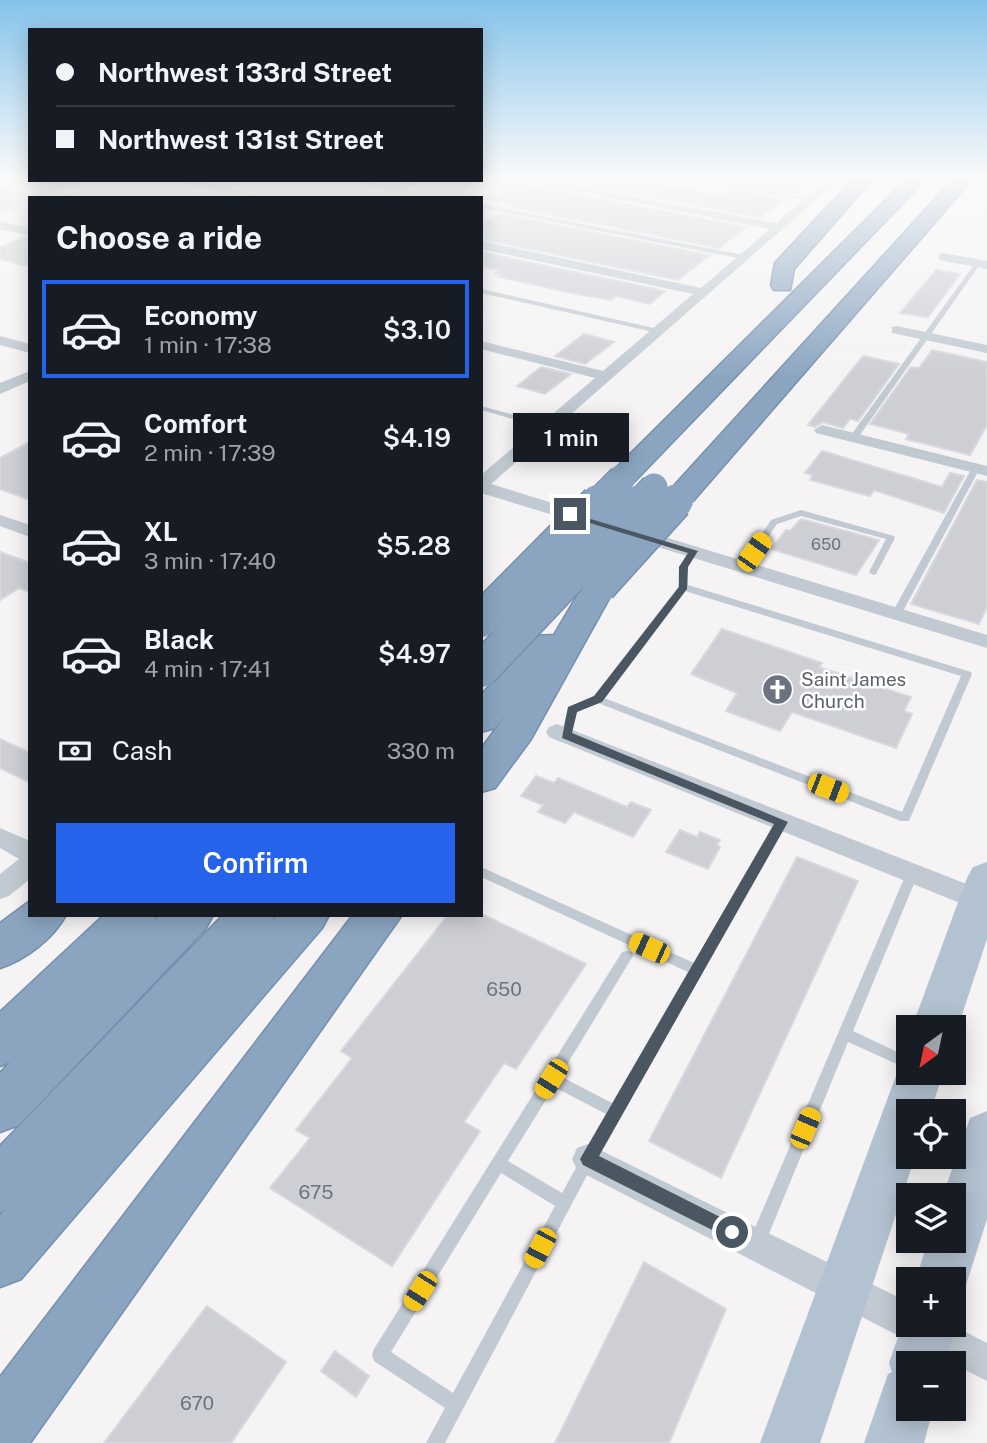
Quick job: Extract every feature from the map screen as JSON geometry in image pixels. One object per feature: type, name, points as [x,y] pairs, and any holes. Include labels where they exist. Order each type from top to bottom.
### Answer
[{"type":"highway","points":[[782,285],[783,268],[805,243]]},
{"type":"highway","points":[[483,618],[609,474],[782,285],[827,243]]},
{"type":"highway","points":[[483,580],[609,474],[850,243]]},
{"type":"highway","points":[[728,408],[883,243]]},
{"type":"highway","points":[[483,668],[858,298],[906,243]]},
{"type":"highway","points":[[858,298],[926,243]]},
{"type":"highway","points":[[483,772],[499,724],[669,483]]},
{"type":"highway","points":[[0,949],[40,917]]},
{"type":"highway","points":[[0,1044],[132,917]]},
{"type":"highway","points":[[0,1108],[188,917]]},
{"type":"highway","points":[[0,1185],[251,917]]},
{"type":"highway","points":[[0,1258],[304,917]]},
{"type":"highway","points":[[0,1430],[378,917]]},
{"type":"main road","points":[[939,1015],[984,894]]},
{"type":"main road","points":[[790,1443],[915,1085]]},
{"type":"main road","points":[[947,1267],[987,1134]]},
{"type":"main road","points":[[894,1443],[900,1421]]},
{"type":"street","points":[[483,484],[759,243]]},
{"type":"street","points":[[483,245],[703,292]]},
{"type":"street","points":[[943,257],[983,264]]},
{"type":"street","points":[[897,330],[987,349]]},
{"type":"street","points":[[0,340],[28,348]]},
{"type":"street","points":[[483,345],[607,376]]},
{"type":"street","points":[[0,389],[28,376]]},
{"type":"street","points":[[822,430],[982,469]]},
{"type":"street","points":[[483,487],[987,642]]},
{"type":"street","points":[[0,520],[28,530]]},
{"type":"street","points":[[562,734],[912,874],[984,894]]},
{"type":"street","points":[[0,837],[28,852]]},
{"type":"street","points":[[0,889],[28,865]]},
{"type":"street","points":[[588,1159],[845,1288],[896,1319]]},
{"type":"street","points":[[928,1337],[987,1363]]},
{"type":"lane","points":[[673,243],[743,257]]},
{"type":"lane","points":[[854,438],[983,264]]},
{"type":"lane","points":[[483,291],[658,331]]},
{"type":"lane","points":[[483,409],[548,427]]},
{"type":"lane","points":[[897,613],[982,469]]},
{"type":"lane","points":[[743,567],[775,522],[801,513],[891,538],[873,572]]},
{"type":"lane","points":[[562,734],[572,710],[598,699],[684,587],[683,567],[693,551]]},
{"type":"lane","points":[[598,699],[905,818],[967,674],[684,587]]},
{"type":"lane","points":[[435,1443],[588,1159],[782,822]]},
{"type":"lane","points":[[483,873],[696,970]]},
{"type":"lane","points":[[756,1244],[912,874]]},
{"type":"lane","points":[[456,1405],[380,1354],[627,956]]},
{"type":"lane","points":[[844,1034],[896,1058]]},
{"type":"lane","points":[[551,1079],[615,1112]]},
{"type":"lane","points":[[499,1164],[564,1203]]},
{"type":"building","points":[[9,243],[28,243],[28,266],[0,259],[0,247]]},
{"type":"building","points":[[502,243],[650,243],[710,255],[678,280]]},
{"type":"building","points":[[695,243],[725,243],[719,248]]},
{"type":"building","points":[[483,252],[665,291],[650,304],[616,296],[611,300],[499,277],[502,275],[495,274],[500,270],[483,266]]},
{"type":"building","points":[[936,270],[960,274],[928,317],[900,313]]},
{"type":"building","points":[[584,334],[614,342],[585,364],[555,356]]},
{"type":"building","points":[[932,350],[987,362],[987,425],[970,455],[906,439],[909,434],[870,424],[911,367],[919,368]]},
{"type":"building","points":[[863,356],[899,364],[858,421],[850,419],[843,428],[823,422],[815,427],[808,425]]},
{"type":"building","points":[[541,367],[571,374],[545,394],[517,386]]},
{"type":"building","points":[[28,443],[28,499],[0,489],[0,458]]},
{"type":"building","points":[[822,451],[942,487],[950,473],[964,476],[944,513],[874,490],[870,496],[810,480],[813,475],[805,473]]},
{"type":"building","points":[[977,480],[987,482],[987,607],[979,624],[911,604]]},
{"type":"building","points":[[801,519],[879,540],[856,575],[771,549],[786,530],[790,531]]},
{"type":"building","points":[[0,552],[28,562],[28,591],[19,588],[0,600]]},
{"type":"building","points":[[722,629],[822,663],[819,667],[911,697],[904,711],[912,714],[896,748],[792,712],[780,731],[726,711],[737,693],[691,674]]},
{"type":"building","points":[[0,739],[28,752],[28,782],[0,768]]},
{"type":"building","points":[[536,776],[554,783],[558,778],[627,807],[631,802],[651,810],[633,837],[574,812],[565,823],[538,812],[543,805],[521,796]]},
{"type":"building","points":[[680,830],[697,837],[700,832],[720,840],[717,845],[720,847],[708,869],[666,852]]},
{"type":"building","points":[[797,857],[858,881],[721,1178],[649,1141]]},
{"type":"building","points":[[484,915],[586,964],[516,1069],[504,1063],[464,1122],[480,1131],[392,1266],[270,1188],[310,1138],[296,1130],[352,1058],[341,1051],[446,917]]},
{"type":"building","points":[[644,1262],[726,1309],[669,1443],[555,1443]]},
{"type":"building","points":[[207,1306],[286,1362],[231,1443],[104,1443]]},
{"type":"building","points":[[335,1351],[369,1376],[356,1397],[321,1371]]},
{"type":"place","name":"Saint James Church","points":[[778,690]]},
{"type":"route","points":[[570,514],[693,551],[683,567],[684,587],[598,699],[572,710],[566,735],[782,822],[588,1159],[732,1232]]}]
